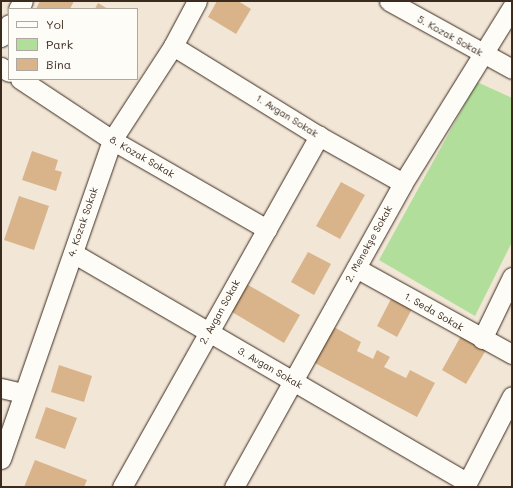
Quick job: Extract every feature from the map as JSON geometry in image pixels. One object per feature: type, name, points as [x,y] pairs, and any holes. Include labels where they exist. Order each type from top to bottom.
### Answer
[{"type":"street","name":"4. Kozak Sokak","points":[[1,459],[22,392],[112,140],[173,46],[198,1]]},
{"type":"street","name":"5. Kozak Sokak","points":[[389,1],[481,54],[512,69]]},
{"type":"street","name":"2. Menekşe Sokak","points":[[234,487],[294,382],[403,183],[481,54],[512,7]]},
{"type":"street","points":[[1,38],[8,26]]},
{"type":"street","name":"1. Avgan Sokak","points":[[173,46],[319,136],[403,183]]},
{"type":"street","name":"8. Kozak Sokak","points":[[22,80],[112,140],[267,229]]},
{"type":"street","name":"2. Avgan Sokak","points":[[122,487],[319,136]]},
{"type":"street","name":"3. Avgan Sokak","points":[[72,253],[294,382],[466,485]]},
{"type":"street","name":"1. Seda Sokak","points":[[356,268],[482,339],[512,354]]},
{"type":"street","points":[[482,339],[512,277]]},
{"type":"street","points":[[1,388],[22,392]]},
{"type":"street","points":[[466,485],[512,396]]},
{"type":"green space","points":[[477,82],[512,98],[512,242],[475,316],[379,260]]},
{"type":"building","points":[[40,1],[74,1],[70,8],[36,8]]},
{"type":"building","points":[[217,1],[238,1],[251,9],[236,34],[208,17]]},
{"type":"building","points":[[98,3],[106,8],[96,8]]},
{"type":"building","points":[[32,151],[58,160],[55,170],[62,172],[56,191],[22,180]]},
{"type":"building","points":[[341,182],[365,195],[340,239],[316,226]]},
{"type":"building","points":[[19,196],[49,206],[34,250],[4,240]]},
{"type":"building","points":[[308,252],[331,264],[314,295],[291,282]]},
{"type":"building","points":[[243,282],[300,315],[284,343],[227,309]]},
{"type":"building","points":[[391,299],[412,309],[397,337],[377,326]]},
{"type":"building","points":[[332,326],[361,342],[357,351],[373,359],[377,350],[390,357],[384,367],[406,378],[410,370],[435,383],[417,417],[313,362]]},
{"type":"building","points":[[461,336],[486,350],[466,384],[442,370]]},
{"type":"building","points":[[59,365],[92,376],[84,402],[51,392]]},
{"type":"building","points":[[46,407],[77,418],[65,449],[35,438]]},
{"type":"building","points":[[35,460],[87,480],[84,487],[24,487]]}]
